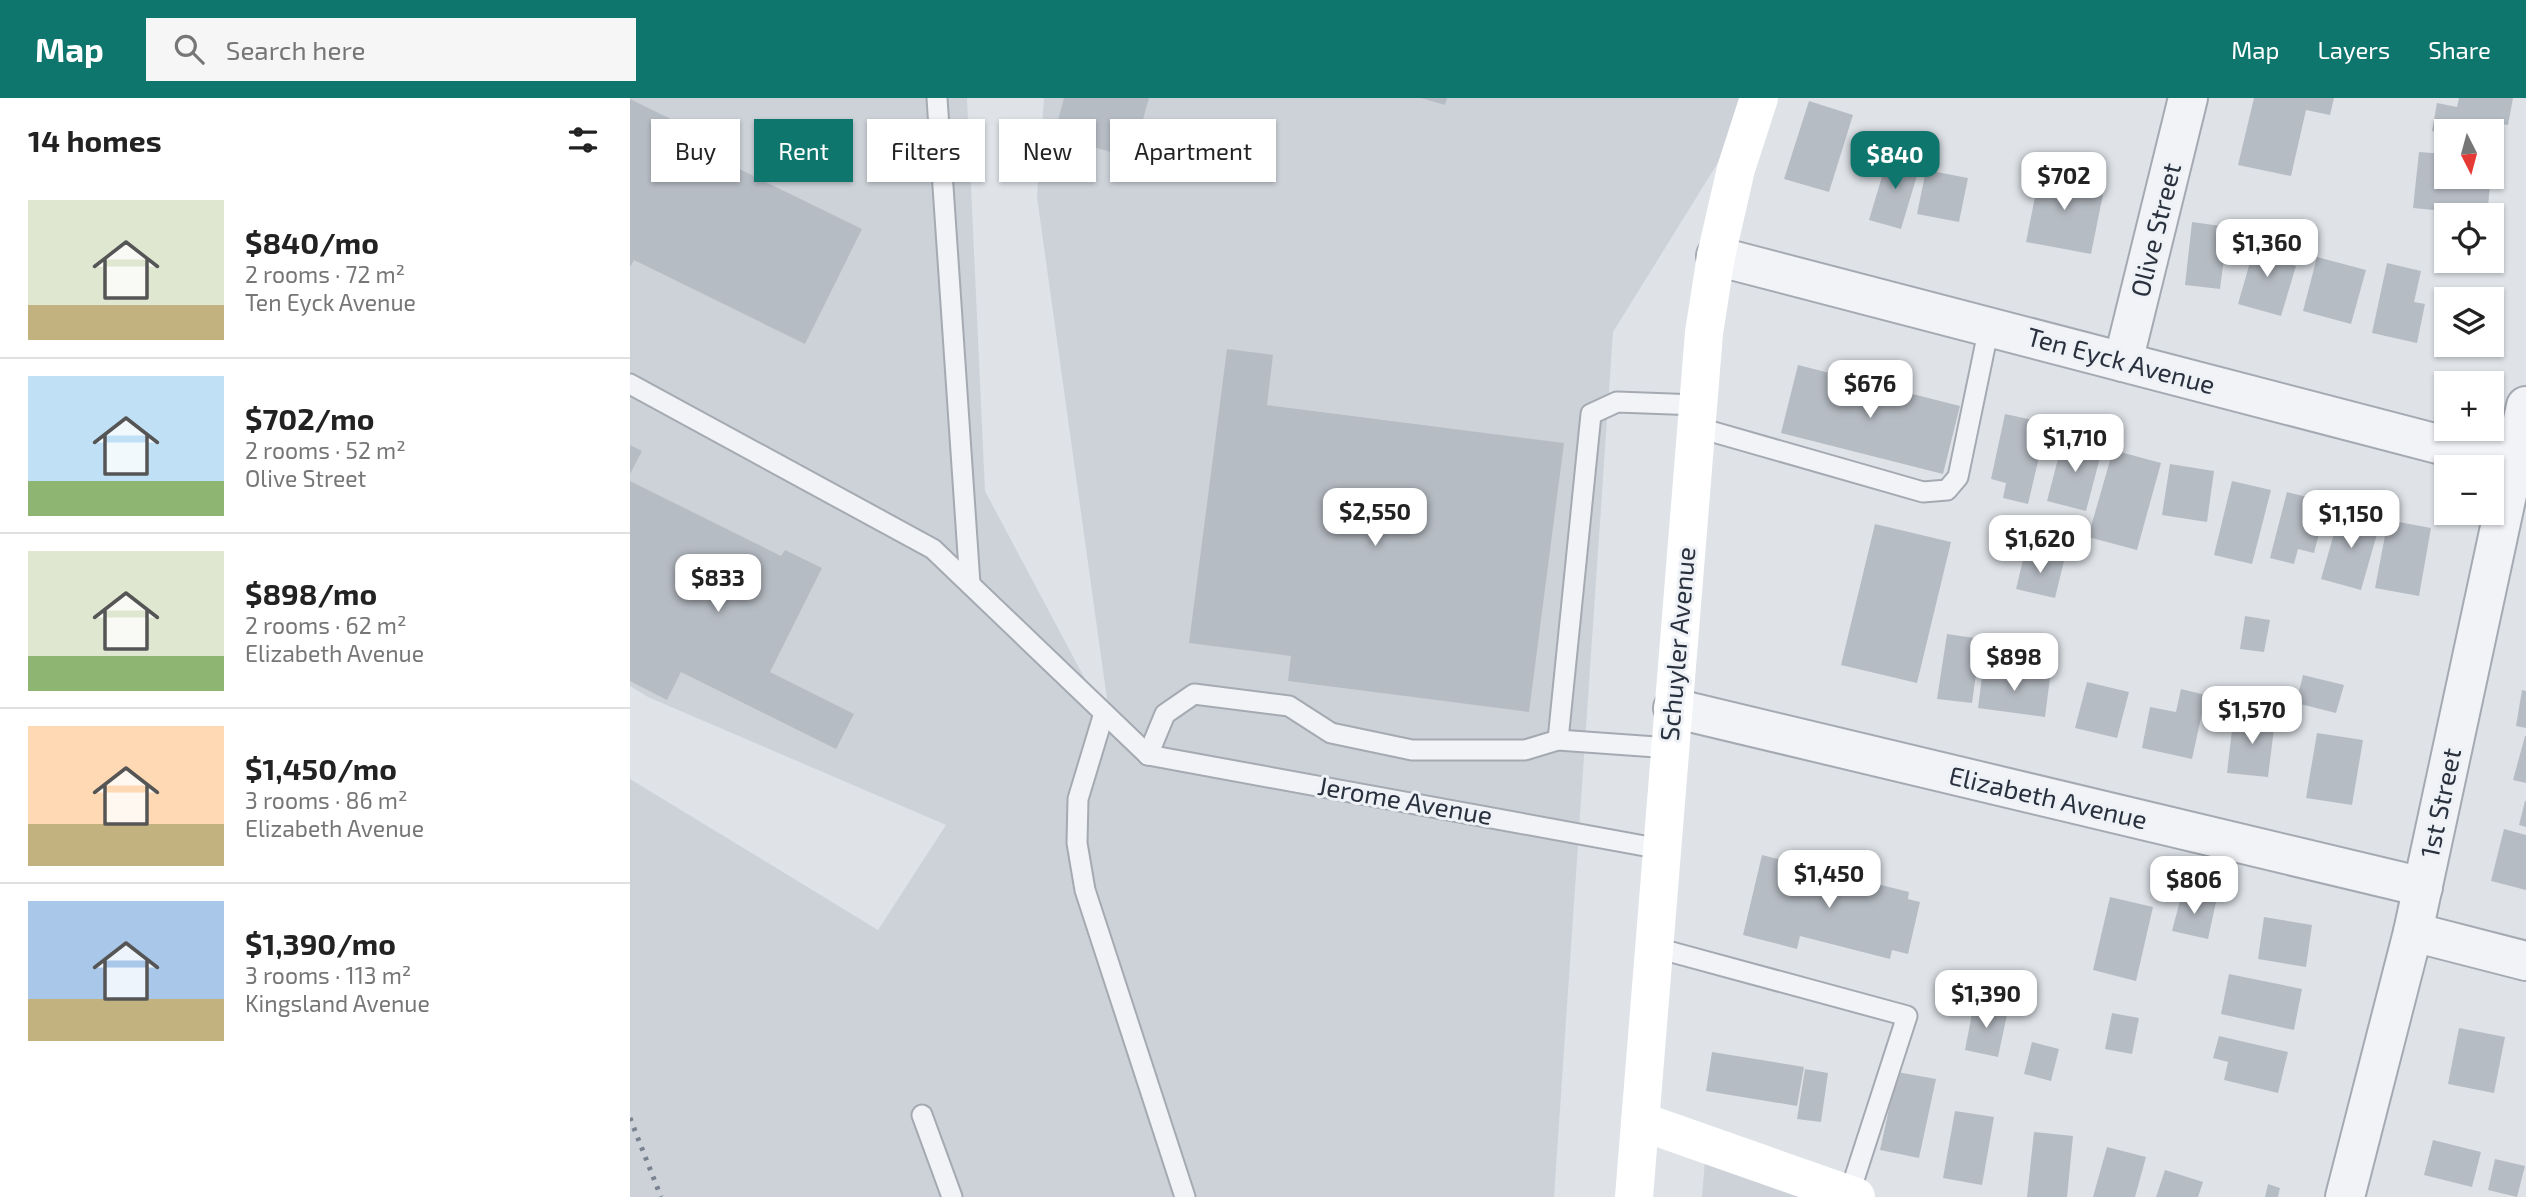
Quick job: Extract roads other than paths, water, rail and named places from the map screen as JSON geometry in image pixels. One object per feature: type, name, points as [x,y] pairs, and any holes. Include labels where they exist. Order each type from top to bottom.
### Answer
[{"type":"street","name":"Schuyler Avenue","points":[[1633,1197],[1704,334],[1716,256],[1736,169],[1759,98]]},
{"type":"street","name":"Olive Street","points":[[2123,362],[2188,98]]},
{"type":"street","name":"Ten Eyck Avenue","points":[[1716,256],[2520,465]]},
{"type":"street","name":"1st Street","points":[[2345,1197],[2413,932],[2520,465],[2526,405]]},
{"type":"street","name":"Elizabeth Avenue","points":[[1673,708],[2423,887]]},
{"type":"street","points":[[2413,932],[2526,961]]},
{"type":"street","points":[[1640,1121],[1853,1196]]},
{"type":"lane","points":[[937,98],[970,584]]},
{"type":"lane","points":[[1558,740],[1591,414],[1617,402],[1697,416],[1923,492],[1947,490],[1958,477],[1989,327]]},
{"type":"lane","points":[[630,384],[933,549],[1148,755],[1165,714],[1194,694],[1289,706],[1331,733],[1412,750],[1525,750],[1558,740],[1670,748]]},
{"type":"lane","points":[[1104,713],[1078,799],[1077,843],[1085,890],[1185,1197]]},
{"type":"lane","name":"Jerome Avenue","points":[[1148,755],[1661,849]]},
{"type":"lane","points":[[1653,947],[1907,1016],[1853,1196]]},
{"type":"lane","points":[[922,1115],[952,1197]]},
{"type":"railway","points":[[630,1118],[661,1197]]}]
